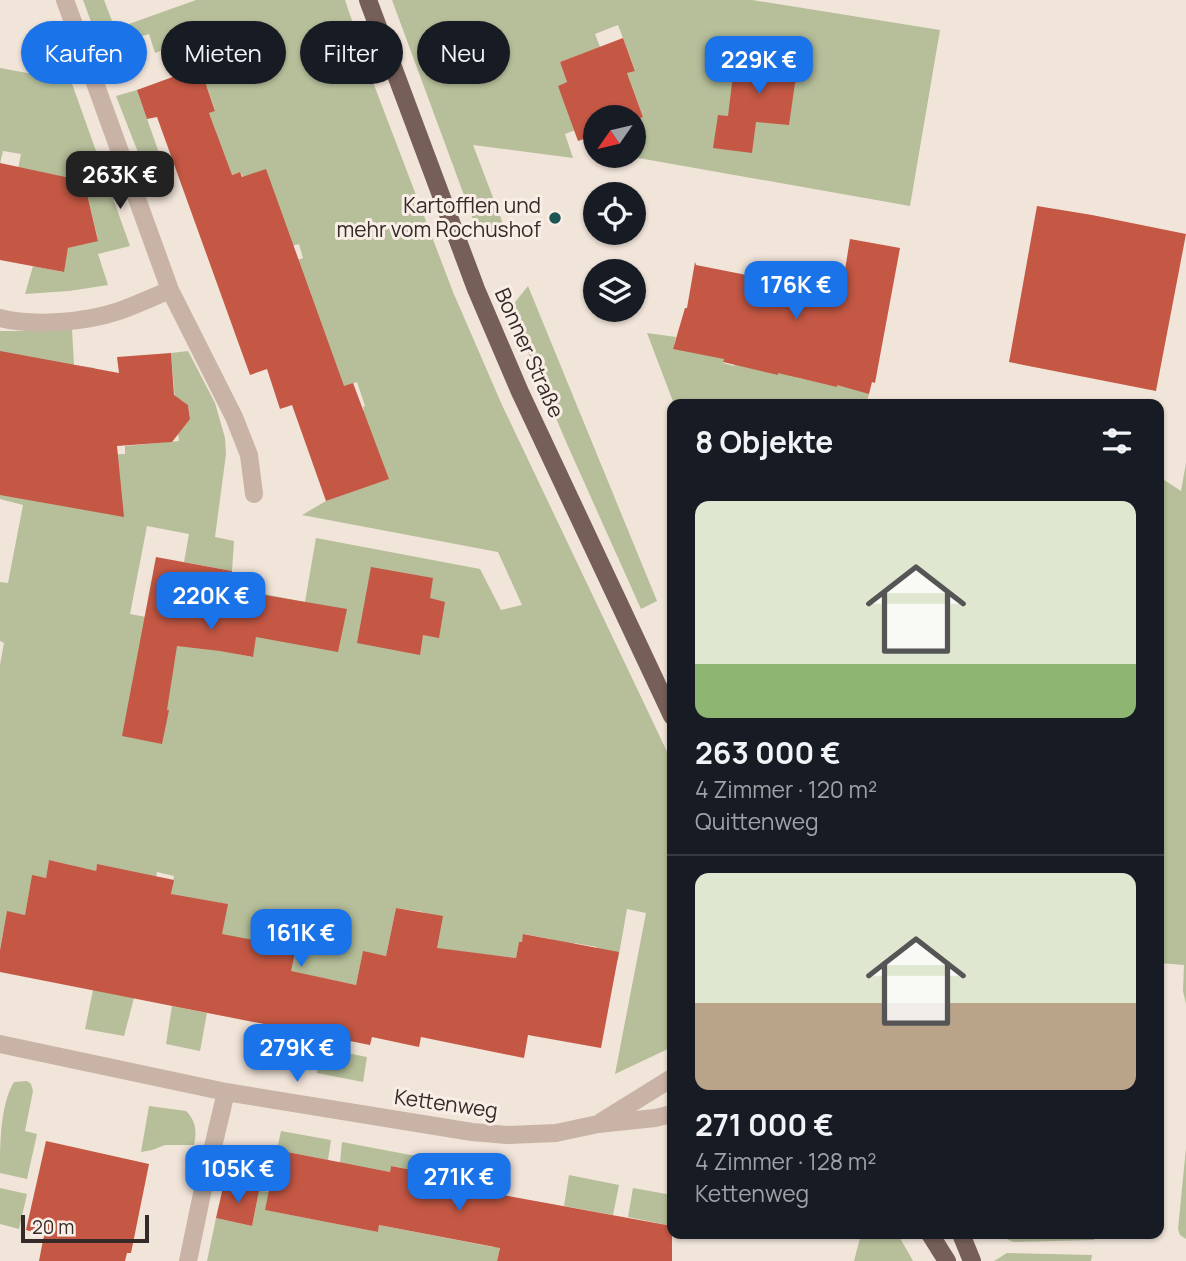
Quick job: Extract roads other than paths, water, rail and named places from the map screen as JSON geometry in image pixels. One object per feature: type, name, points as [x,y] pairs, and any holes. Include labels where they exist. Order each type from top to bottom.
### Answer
[{"type":"main road","name":"Bonner Straße","points":[[368,0],[446,212],[501,346],[534,423],[667,705]]},
{"type":"main road","points":[[933,1239],[947,1261]]},
{"type":"main road","points":[[963,1239],[972,1261]]},
{"type":"street","points":[[65,0],[170,290],[234,417],[249,455],[254,494]]},
{"type":"street","points":[[0,318],[45,322],[81,319],[117,311],[170,290]]},
{"type":"street","name":"Kettenweg","points":[[0,1044],[226,1092],[450,1129],[507,1135],[556,1133],[598,1124],[667,1115]]},
{"type":"street","name":"Kettenweg","points":[[598,1124],[667,1081]]},
{"type":"street","points":[[188,1261],[226,1092]]},
{"type":"place","name":"Kartofflen und mehr vom Rochushof","points":[[555,218]]}]
